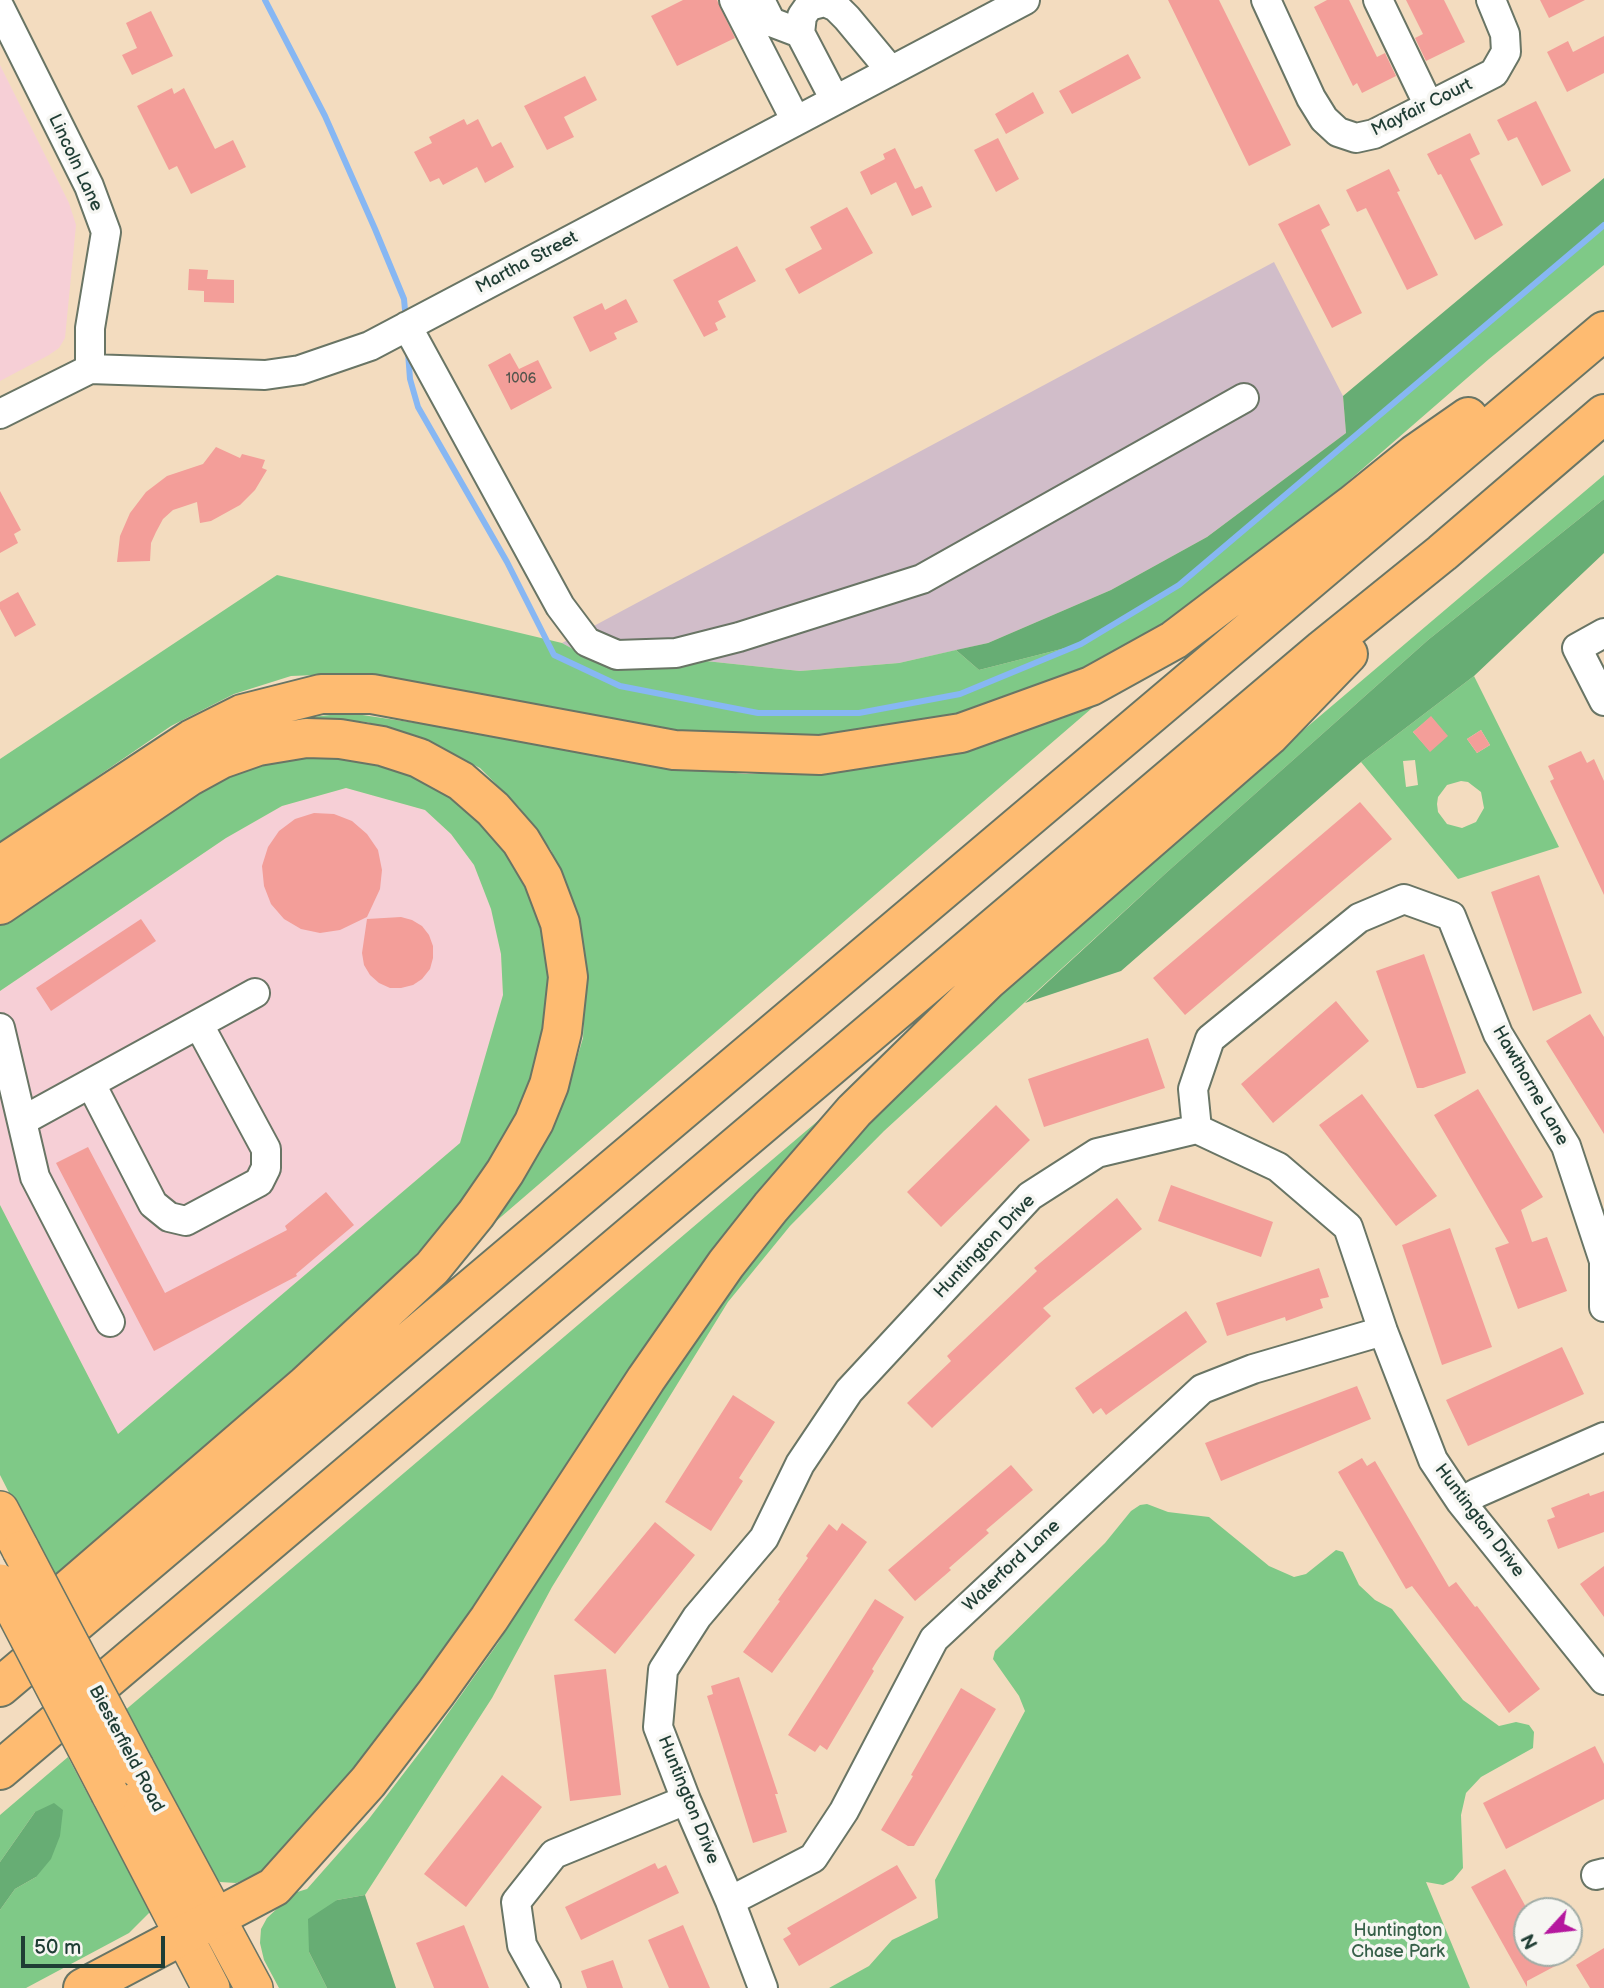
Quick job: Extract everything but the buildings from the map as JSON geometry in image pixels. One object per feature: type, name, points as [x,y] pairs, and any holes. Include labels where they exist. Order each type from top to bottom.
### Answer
[{"type":"highway","points":[[3,890],[192,739],[242,714],[321,694],[372,694],[674,750],[820,755],[961,733],[1091,686],[1174,640],[1415,454],[1604,321]]},
{"type":"highway","points":[[0,1687],[1604,331]]},
{"type":"highway","points":[[0,1770],[1313,658],[1443,553],[1604,414]]},
{"type":"highway","points":[[83,1988],[274,1887],[368,1783],[489,1619],[646,1379],[726,1264],[771,1206],[854,1111],[987,981],[1306,701],[1443,553]]},
{"type":"highway","points":[[0,1666],[38,1616],[306,1385],[432,1268],[498,1182],[534,1122],[549,1085],[562,1032],[568,977],[560,923],[543,878],[521,841],[494,808],[461,782],[419,758],[382,746],[340,739],[306,738],[258,746],[221,759],[3,890]]},
{"type":"main road","name":"Biesterfield Road","points":[[0,1510],[135,1767],[200,1927],[211,1988]]},
{"type":"main road","name":"Biesterfield Road","points":[[0,1583],[110,1794],[200,1927],[254,1988]]},
{"type":"street","points":[[734,0],[796,121]]},
{"type":"street","points":[[760,0],[771,22],[800,33]]},
{"type":"street","name":"Martha Street","points":[[0,414],[90,369],[265,375],[300,370],[370,346],[1025,0]]},
{"type":"street","name":"Mayfair Court","points":[[1266,0],[1311,99],[1324,119],[1338,132],[1356,138],[1374,134],[1494,73],[1506,52],[1506,34],[1490,0]]},
{"type":"street","points":[[1378,0],[1429,106]]},
{"type":"street","points":[[835,100],[800,33],[802,16],[809,6],[825,2],[836,7],[891,71]]},
{"type":"street","name":"Lincoln Lane","points":[[0,8],[89,186],[106,232],[90,328],[90,369]]},
{"type":"street","points":[[407,326],[560,606],[587,642],[617,655],[689,650],[739,637],[922,579],[1244,398]]},
{"type":"street","points":[[1604,633],[1577,648],[1604,701]]},
{"type":"street","name":"Hawthorne Lane","points":[[1197,1129],[1192,1089],[1210,1039],[1359,918],[1404,899],[1451,916],[1498,1034],[1566,1146],[1604,1261],[1604,1307]]},
{"type":"street","points":[[22,1121],[255,993]]},
{"type":"street","points":[[90,1084],[153,1204],[169,1217],[186,1221],[259,1182],[266,1168],[266,1149],[200,1025]]},
{"type":"street","points":[[0,1028],[35,1177],[110,1322]]},
{"type":"street","name":"Huntington Drive","points":[[764,1988],[658,1727],[663,1670],[698,1617],[764,1538],[800,1464],[849,1391],[1030,1196],[1097,1153],[1197,1129],[1278,1167],[1348,1227],[1383,1331],[1433,1460],[1461,1502],[1604,1680]]},
{"type":"street","name":"Waterford Lane","points":[[730,1901],[813,1858],[844,1811],[934,1639],[1202,1389],[1253,1369],[1383,1331]]},
{"type":"street","points":[[1461,1502],[1604,1437]]},
{"type":"street","points":[[547,1988],[522,1945],[516,1902],[554,1853],[686,1800]]},
{"type":"shaded area","points":[[0,65],[69,203],[76,225],[65,338],[59,348],[49,355],[0,381]]},
{"type":"shaded area","points":[[1274,262],[1343,396],[1346,433],[1207,537],[1111,590],[988,643],[899,663],[800,671],[696,660],[643,670],[593,660],[562,643]]},
{"type":"shaded area","points":[[346,788],[425,810],[451,834],[474,865],[491,908],[501,954],[503,995],[460,1143],[118,1434],[0,1205],[0,991],[226,838],[282,806]]},
{"type":"green space","points":[[1604,178],[1604,227],[1179,585],[1081,644],[979,670],[956,650],[988,643],[1111,590],[1207,537],[1346,433],[1343,396]]},
{"type":"green space","points":[[1604,227],[1604,265],[1489,359],[1337,491],[1187,609],[1097,666],[1007,703],[903,728],[804,740],[685,733],[364,673],[291,676],[234,694],[171,726],[0,843],[0,759],[277,575],[562,643],[593,660],[643,670],[696,660],[800,671],[899,663],[956,650],[979,670],[1081,644],[1179,585]]},
{"type":"green space","points":[[1604,475],[1604,499],[1428,640],[1166,873],[884,1131],[790,1226],[728,1302],[552,1587],[492,1698],[365,1895],[337,1900],[309,1952],[327,1988],[279,1988],[264,1960],[260,1943],[261,1929],[267,1918],[294,1893],[307,1889],[368,1820],[427,1743],[498,1643],[679,1356],[842,1144],[1049,946]]},
{"type":"green space","points":[[1604,499],[1604,553],[1474,676],[1361,762],[1121,971],[1025,1003],[1166,873],[1428,640]]},
{"type":"green space","points":[[1474,676],[1559,847],[1458,879],[1361,762]],"holes":[[[1431,717],[1430,751],[1413,732]],[[1481,730],[1490,745],[1477,753],[1467,739]],[[1415,760],[1418,785],[1406,787],[1403,761]],[[1468,782],[1481,792],[1484,808],[1476,822],[1462,828],[1447,824],[1438,812],[1437,804],[1438,797],[1447,785]]]},
{"type":"green space","points":[[1113,690],[473,1241],[529,1167],[564,1102],[583,1038],[586,972],[575,907],[551,850],[519,807],[480,768],[425,740],[367,722],[302,718],[349,713],[490,734],[662,766],[746,774],[834,772],[1007,738],[1082,708]]},
{"type":"green space","points":[[344,757],[391,766],[437,788],[475,817],[508,856],[537,911],[550,973],[547,1029],[524,1097],[499,1148],[458,1209],[383,1290],[53,1579],[0,1475],[0,1205],[118,1434],[460,1143],[503,995],[501,954],[491,909],[474,865],[451,834],[425,810],[346,788],[282,806],[226,838],[0,991],[0,923],[216,783],[259,766],[300,758]]},
{"type":"green space","points":[[873,1074],[476,1609],[313,1823],[265,1872],[236,1883],[220,1882],[212,1875],[123,1712]]},
{"type":"green space","name":"Huntington Chase Park","points":[[1147,1504],[1168,1512],[1209,1517],[1269,1566],[1294,1577],[1306,1574],[1336,1550],[1343,1552],[1359,1585],[1375,1600],[1392,1609],[1463,1700],[1499,1726],[1516,1722],[1529,1725],[1534,1732],[1533,1748],[1481,1777],[1466,1793],[1461,1815],[1463,1868],[1453,1880],[1443,1885],[1426,1882],[1470,1988],[829,1988],[869,1966],[892,1940],[938,1918],[935,1880],[1025,1711],[1019,1696],[993,1659],[995,1651],[1105,1543],[1131,1511]]},
{"type":"green space","points":[[68,1757],[150,1912],[129,1933],[26,1988],[0,1988],[0,1910],[15,1889],[36,1877],[35,1812],[0,1862],[0,1815]]},
{"type":"green space","points":[[54,1803],[63,1810],[60,1836],[51,1859],[36,1877],[15,1889],[0,1910],[0,1862],[35,1812]]},
{"type":"green space","points":[[365,1895],[396,1988],[327,1988],[309,1952],[308,1919],[337,1900]]},
{"type":"waterway","points":[[265,0],[325,116],[404,299],[405,310]]},
{"type":"waterway","points":[[408,352],[410,379],[418,407],[507,562],[554,655],[620,686],[758,713],[859,713],[960,694],[1081,644],[1179,585],[1604,225]]}]
